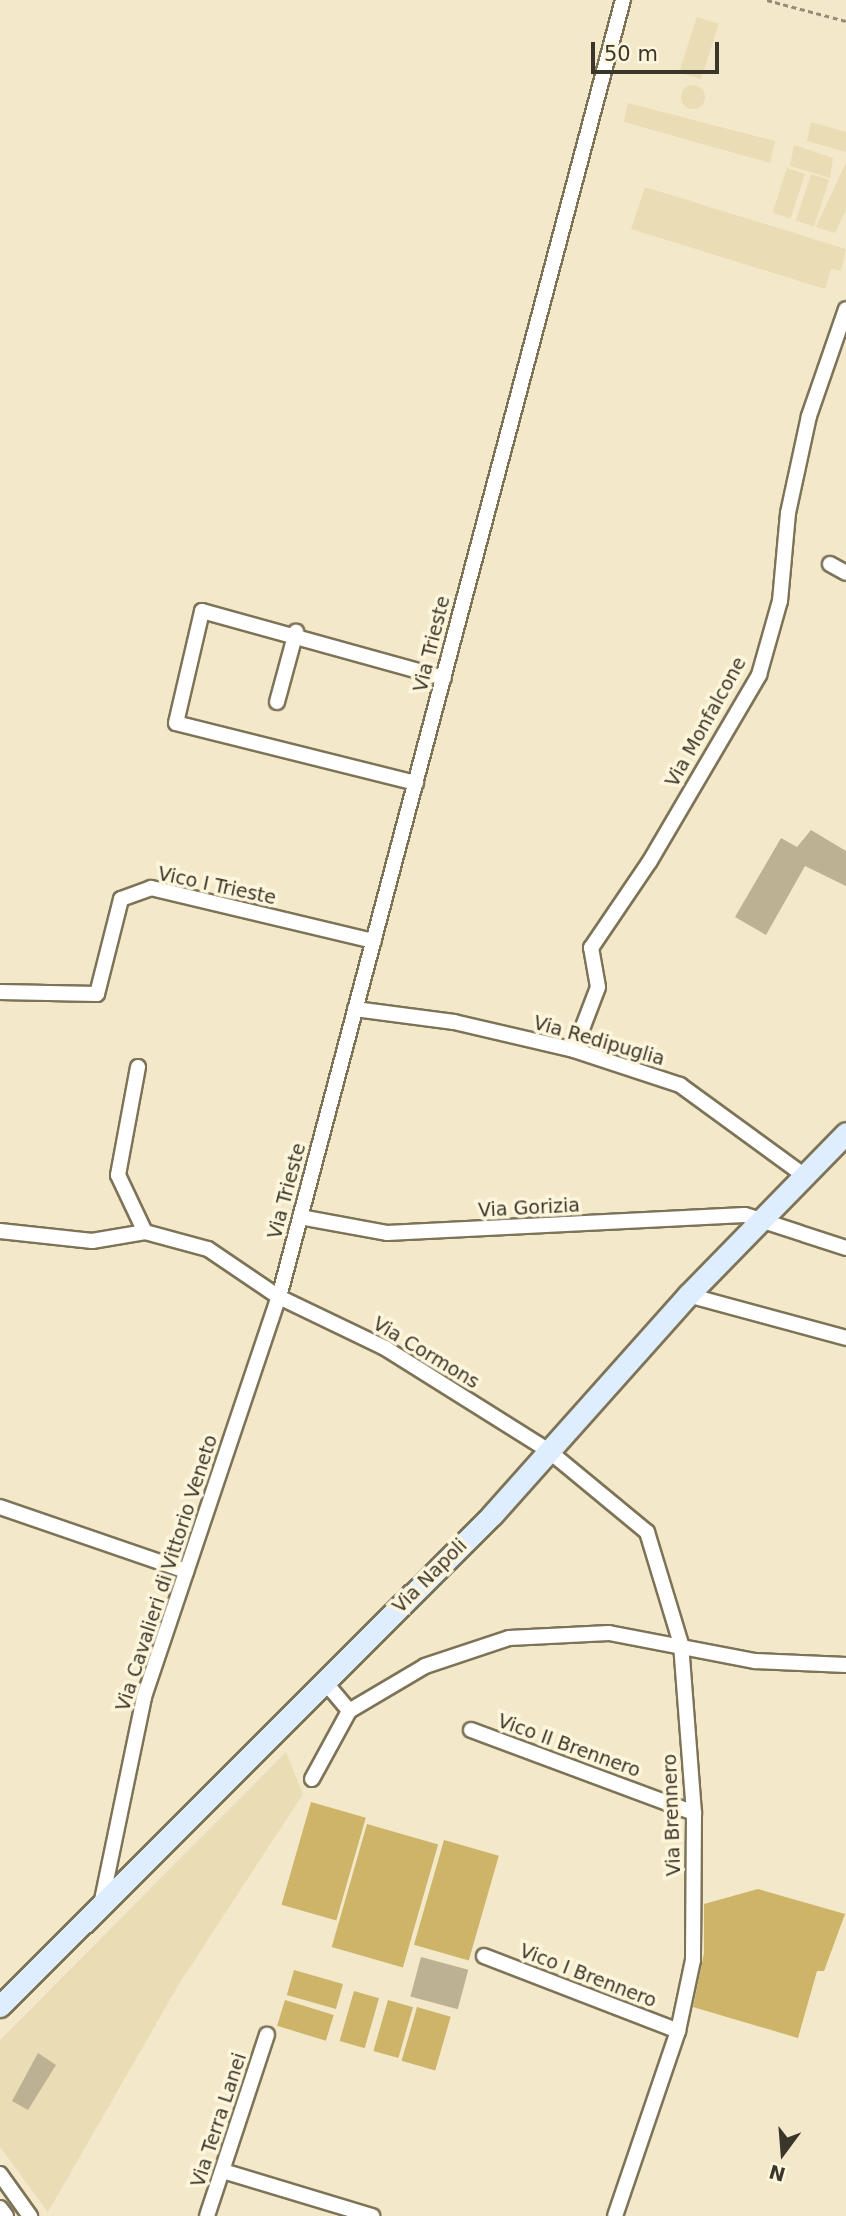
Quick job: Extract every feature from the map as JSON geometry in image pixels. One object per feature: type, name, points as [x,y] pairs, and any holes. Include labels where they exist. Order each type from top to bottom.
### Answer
[{"type":"street","name":"Via Trieste","points":[[279,1297],[623,0]]},
{"type":"street","name":"Via Monfalcone","points":[[575,1050],[598,987],[591,948],[650,862],[759,675],[780,601],[788,513],[809,416],[846,309]]},
{"type":"street","points":[[830,564],[846,573]]},
{"type":"street","points":[[416,783],[176,723],[202,611],[296,632],[444,678]]},
{"type":"street","points":[[277,702],[296,632]]},
{"type":"street","name":"Vico I Trieste","points":[[0,992],[97,994],[121,899],[151,888],[374,941]]},
{"type":"street","name":"Via Redipuglia","points":[[355,1009],[575,1050],[680,1085],[804,1176]]},
{"type":"street","points":[[0,1231],[92,1241],[145,1232],[118,1175],[138,1067]]},
{"type":"street","name":"Via Napoli","points":[[0,2006],[325,1682],[549,1451],[688,1295],[846,1133]]},
{"type":"street","name":"Via Gorizia","points":[[300,1217],[387,1233],[745,1215],[759,1223],[846,1248]]},
{"type":"street","name":"Via Cormons","points":[[145,1232],[208,1249],[279,1297],[385,1348],[549,1451]]},
{"type":"street","points":[[688,1295],[846,1338]]},
{"type":"street","name":"Via Cavalieri di Vittorio Veneto","points":[[101,1907],[144,1698],[279,1297]]},
{"type":"street","name":"Via Brennero","points":[[549,1451],[647,1532],[681,1644],[694,1813],[693,1960],[678,2031],[615,2216]]},
{"type":"street","points":[[0,1507],[186,1571]]},
{"type":"street","points":[[312,1779],[349,1711],[425,1666],[509,1638],[609,1633],[681,1644],[755,1661],[846,1665]]},
{"type":"street","points":[[325,1682],[349,1711]]},
{"type":"street","name":"Vico II Brennero","points":[[471,1730],[694,1813]]},
{"type":"street","name":"Vico I Brennero","points":[[484,1956],[678,2031]]},
{"type":"street","name":"Via Terra Lanei","points":[[207,2216],[267,2035]]},
{"type":"street","points":[[223,2171],[372,2216]]},
{"type":"street","points":[[0,2174],[30,2216]]},
{"type":"street","points":[[0,2208],[6,2216]]},
{"type":"path","points":[[767,0],[846,21]]},
{"type":"shaded area","points":[[697,17],[719,24],[701,79],[679,72]]},
{"type":"shaded area","points":[[693,85],[701,89],[705,97],[701,105],[693,109],[685,105],[681,97],[685,89]]},
{"type":"shaded area","points":[[628,103],[775,141],[770,163],[624,122]]},
{"type":"shaded area","points":[[811,122],[846,132],[846,152],[807,141]]},
{"type":"shaded area","points":[[794,145],[833,158],[830,178],[790,166]]},
{"type":"shaded area","points":[[846,162],[846,210],[835,233],[816,227]]},
{"type":"shaded area","points":[[787,168],[805,174],[791,219],[772,213]]},
{"type":"shaded area","points":[[811,174],[829,180],[814,226],[796,221]]},
{"type":"shaded area","points":[[645,187],[846,249],[841,271],[831,269],[825,289],[631,229]]},
{"type":"shaded area","points":[[286,1752],[303,1794],[179,1984],[48,2212],[0,2147],[0,2040]]},
{"type":"shaded area","points":[[311,1802],[366,1818],[336,1921],[282,1905]]},
{"type":"shaded area","points":[[367,1824],[438,1844],[403,1967],[332,1947]]},
{"type":"shaded area","points":[[444,1840],[499,1856],[469,1960],[414,1945]]},
{"type":"shaded area","points":[[758,1889],[845,1914],[824,1971],[817,1971],[798,2038],[693,2007],[704,1953],[704,1904]]},
{"type":"shaded area","points":[[294,1970],[343,1984],[336,2009],[287,1995]]},
{"type":"shaded area","points":[[354,1991],[379,1998],[365,2048],[340,2041]]},
{"type":"shaded area","points":[[285,2000],[334,2015],[326,2041],[277,2026]]},
{"type":"shaded area","points":[[388,2000],[413,2007],[398,2058],[373,2051]]},
{"type":"shaded area","points":[[417,2007],[451,2017],[435,2070],[402,2061]]},
{"type":"building","points":[[811,830],[846,851],[846,886],[805,866],[766,935],[735,917],[781,838],[797,847]]},
{"type":"building","points":[[421,1957],[468,1970],[458,2009],[410,1997]]},
{"type":"building","points":[[38,2053],[56,2065],[28,2110],[12,2101]]}]
